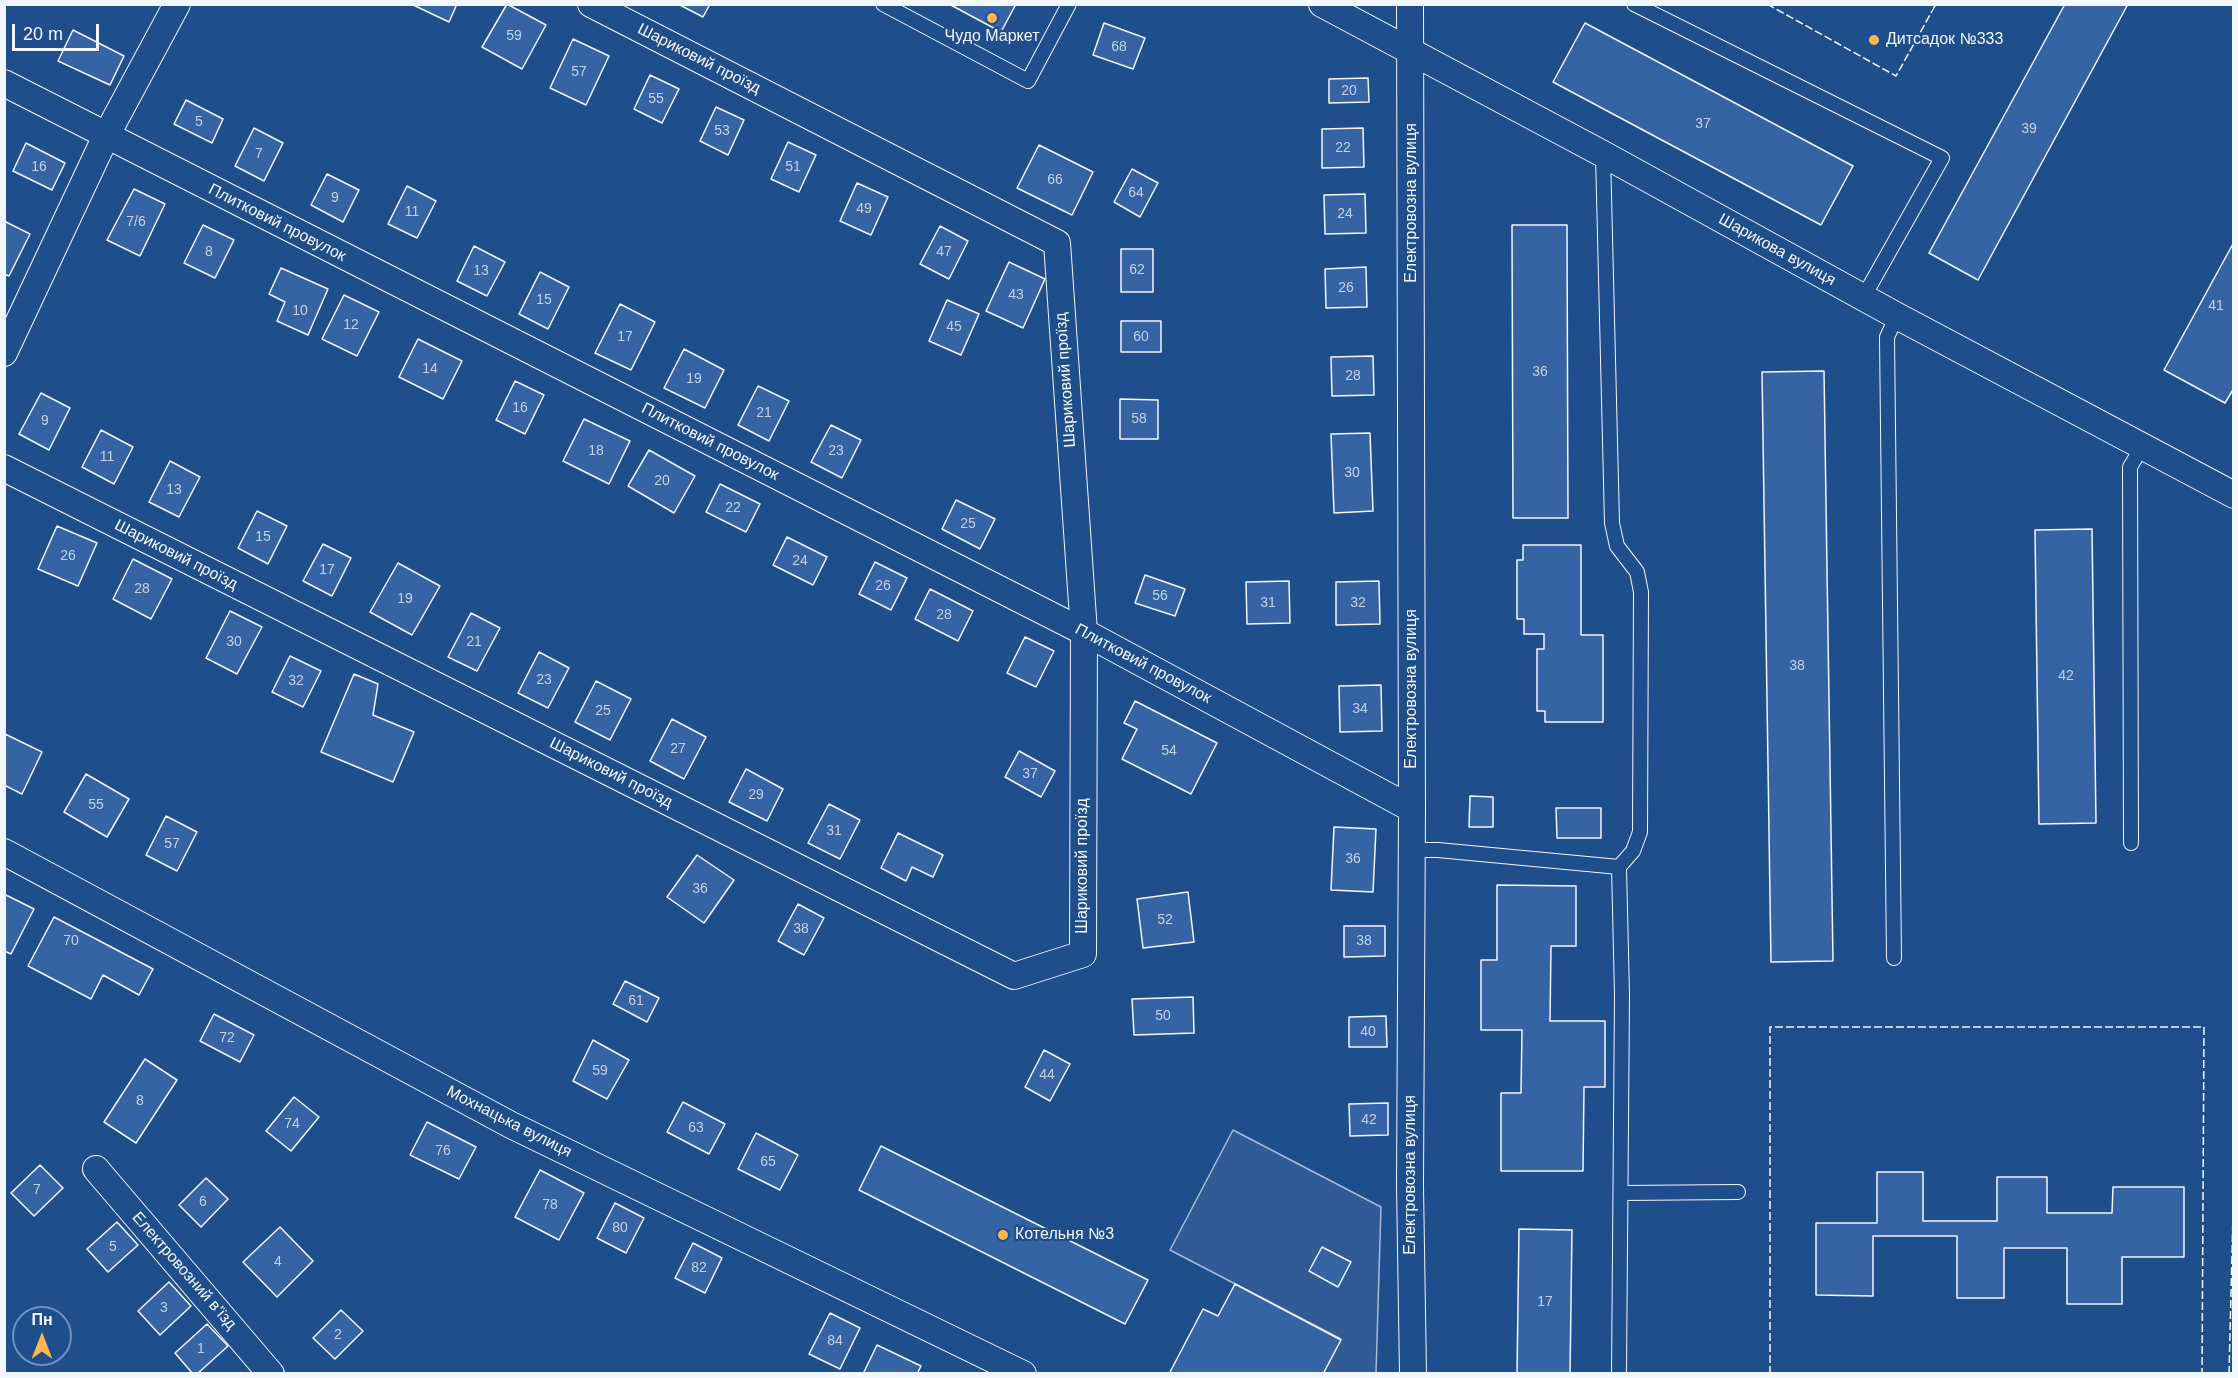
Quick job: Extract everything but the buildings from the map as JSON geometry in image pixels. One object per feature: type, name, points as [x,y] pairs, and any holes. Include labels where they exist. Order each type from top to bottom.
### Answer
[{"type":"street","points":[[4,353],[105,136],[177,4]]},
{"type":"street","name":"Шариковий проїзд","points":[[4,468],[1014,976],[1083,954],[1084,632],[1057,243],[591,4]]},
{"type":"street","name":"Шарикова вулиця","points":[[1322,4],[1603,154],[1863,298],[2234,495]]},
{"type":"street","name":"Електровозна вулиця","points":[[1410,4],[1412,51],[1410,1186],[1413,1374]]},
{"type":"street","name":"Плитковий провулок","points":[[4,83],[1084,632],[1412,809]]},
{"type":"street","name":"Мохнацька вулиця","points":[[4,852],[511,1125],[1023,1374]]},
{"type":"street","name":"Електровозний в’їзд","points":[[96,1169],[272,1374]]},
{"type":"lane","points":[[883,4],[1028,81],[1069,4]]},
{"type":"lane","points":[[1634,4],[1942,158],[1863,298]]},
{"type":"lane","points":[[1603,154],[1612,523],[1617,546],[1637,572],[1641,592],[1640,832],[1633,851],[1619,867],[1623,995],[1619,1374]]},
{"type":"lane","points":[[1894,958],[1887,337],[1897,316]]},
{"type":"lane","points":[[2132,843],[2130,467],[2142,447]]},
{"type":"lane","points":[[1412,850],[1438,850],[1619,867]]},
{"type":"lane","points":[[1622,1193],[1738,1192]]},
{"type":"shaded area","points":[[1233,1130],[1381,1207],[1376,1373],[1323,1373],[1341,1339],[1170,1250]]},
{"type":"fence","points":[[1767,4],[1896,76],[1936,4]]},
{"type":"fence","points":[[1770,1374],[1770,1027],[2204,1027],[2202,1374]]},
{"type":"fence","points":[[2229,1374],[2234,1174]]},
{"type":"place","name":"Чудо Маркет","points":[[992,18]]},
{"type":"place","name":"Дитсадок №333","points":[[1874,40]]},
{"type":"place","name":"Котельня №3","points":[[1003,1235]]}]
